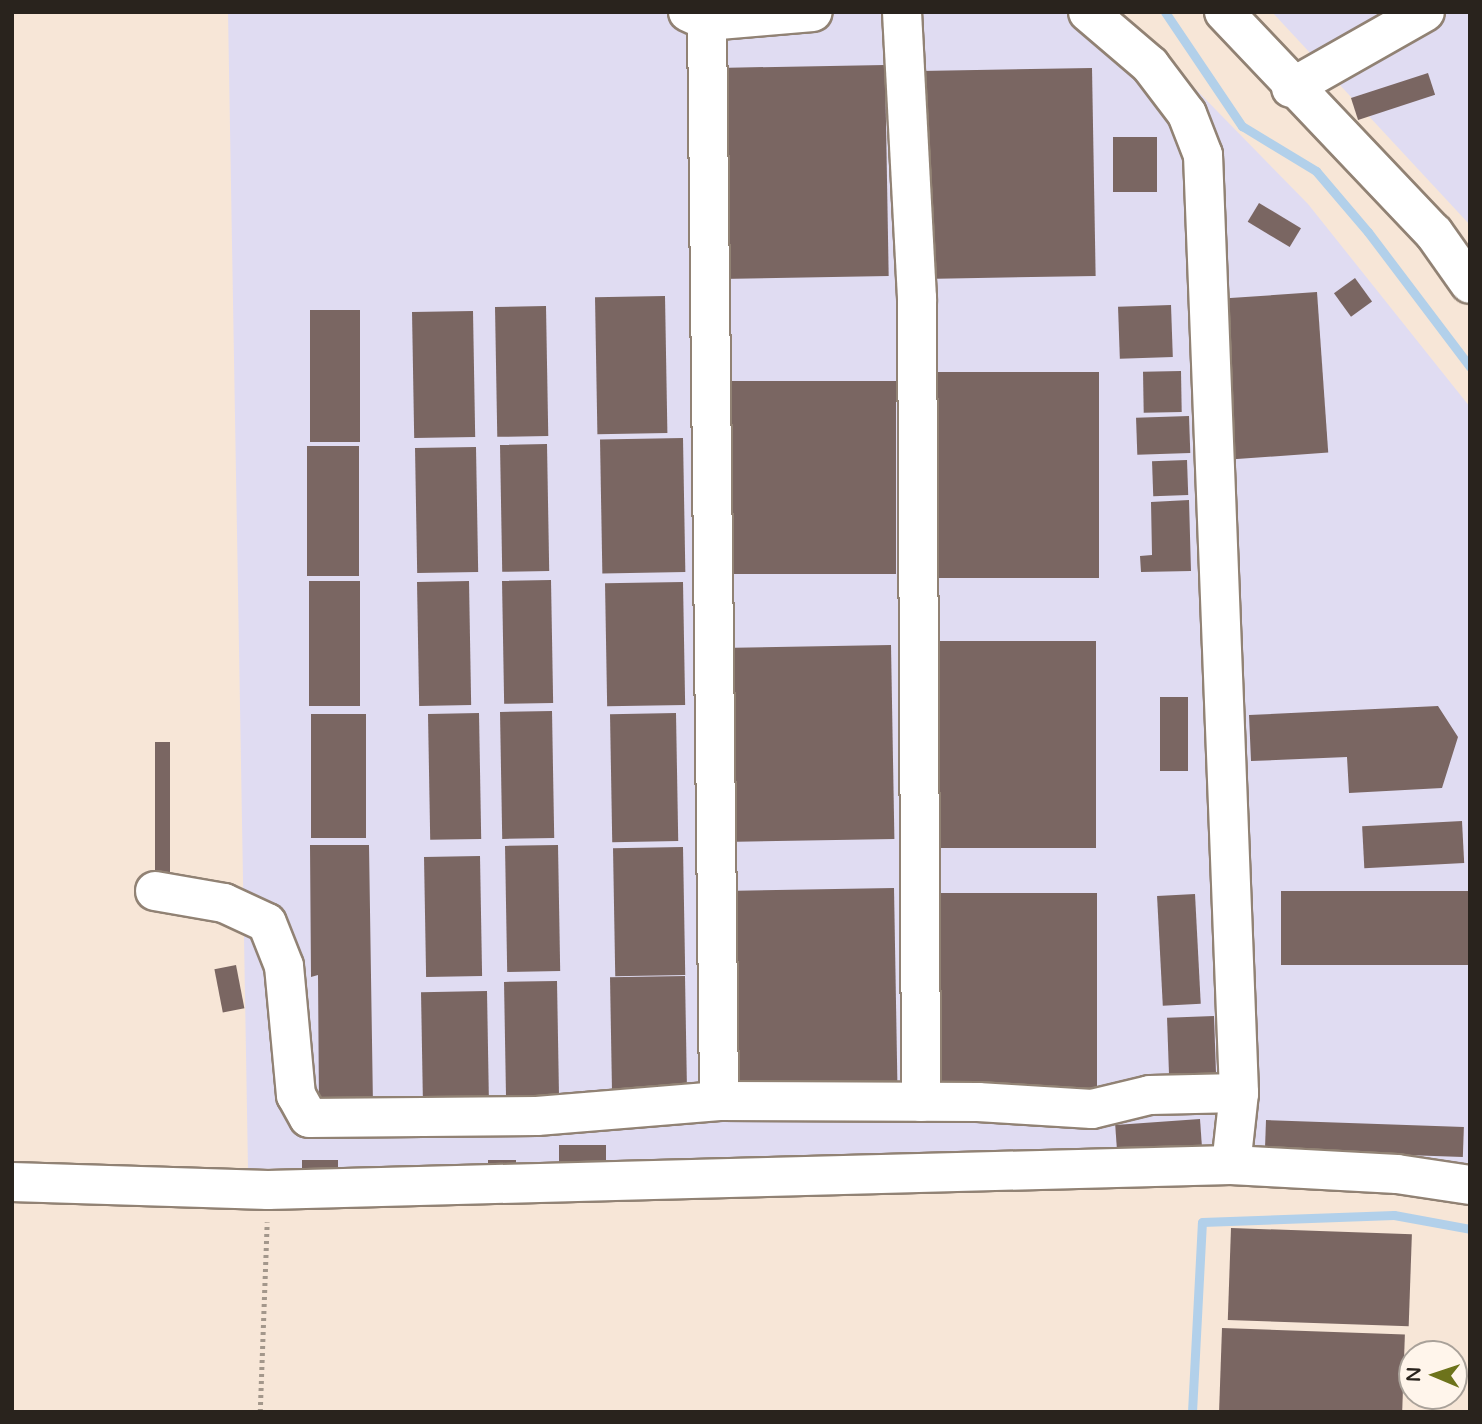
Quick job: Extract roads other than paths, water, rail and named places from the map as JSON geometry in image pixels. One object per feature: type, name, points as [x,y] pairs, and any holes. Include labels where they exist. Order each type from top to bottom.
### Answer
[{"type":"street","points":[[719,1101],[697,17],[813,12]]},
{"type":"street","points":[[902,12],[917,298],[921,1102]]},
{"type":"street","points":[[1088,12],[1150,65],[1187,114],[1203,156],[1239,1093],[1231,1166]]},
{"type":"street","points":[[1224,12],[1291,88],[1434,233],[1470,285]]},
{"type":"street","points":[[1291,88],[1425,12]]},
{"type":"street","points":[[155,891],[224,903],[267,923],[284,966],[296,1095],[309,1118],[537,1116],[719,1101],[921,1102],[1092,1109],[1150,1095],[1239,1093]]},
{"type":"street","points":[[12,1182],[268,1190],[1231,1166],[1397,1174],[1470,1185]]},
{"type":"waterway","points":[[1165,12],[1242,126],[1316,171],[1368,232],[1470,367]]},
{"type":"waterway","points":[[1192,1412],[1202,1222],[1394,1215],[1470,1229]]}]
